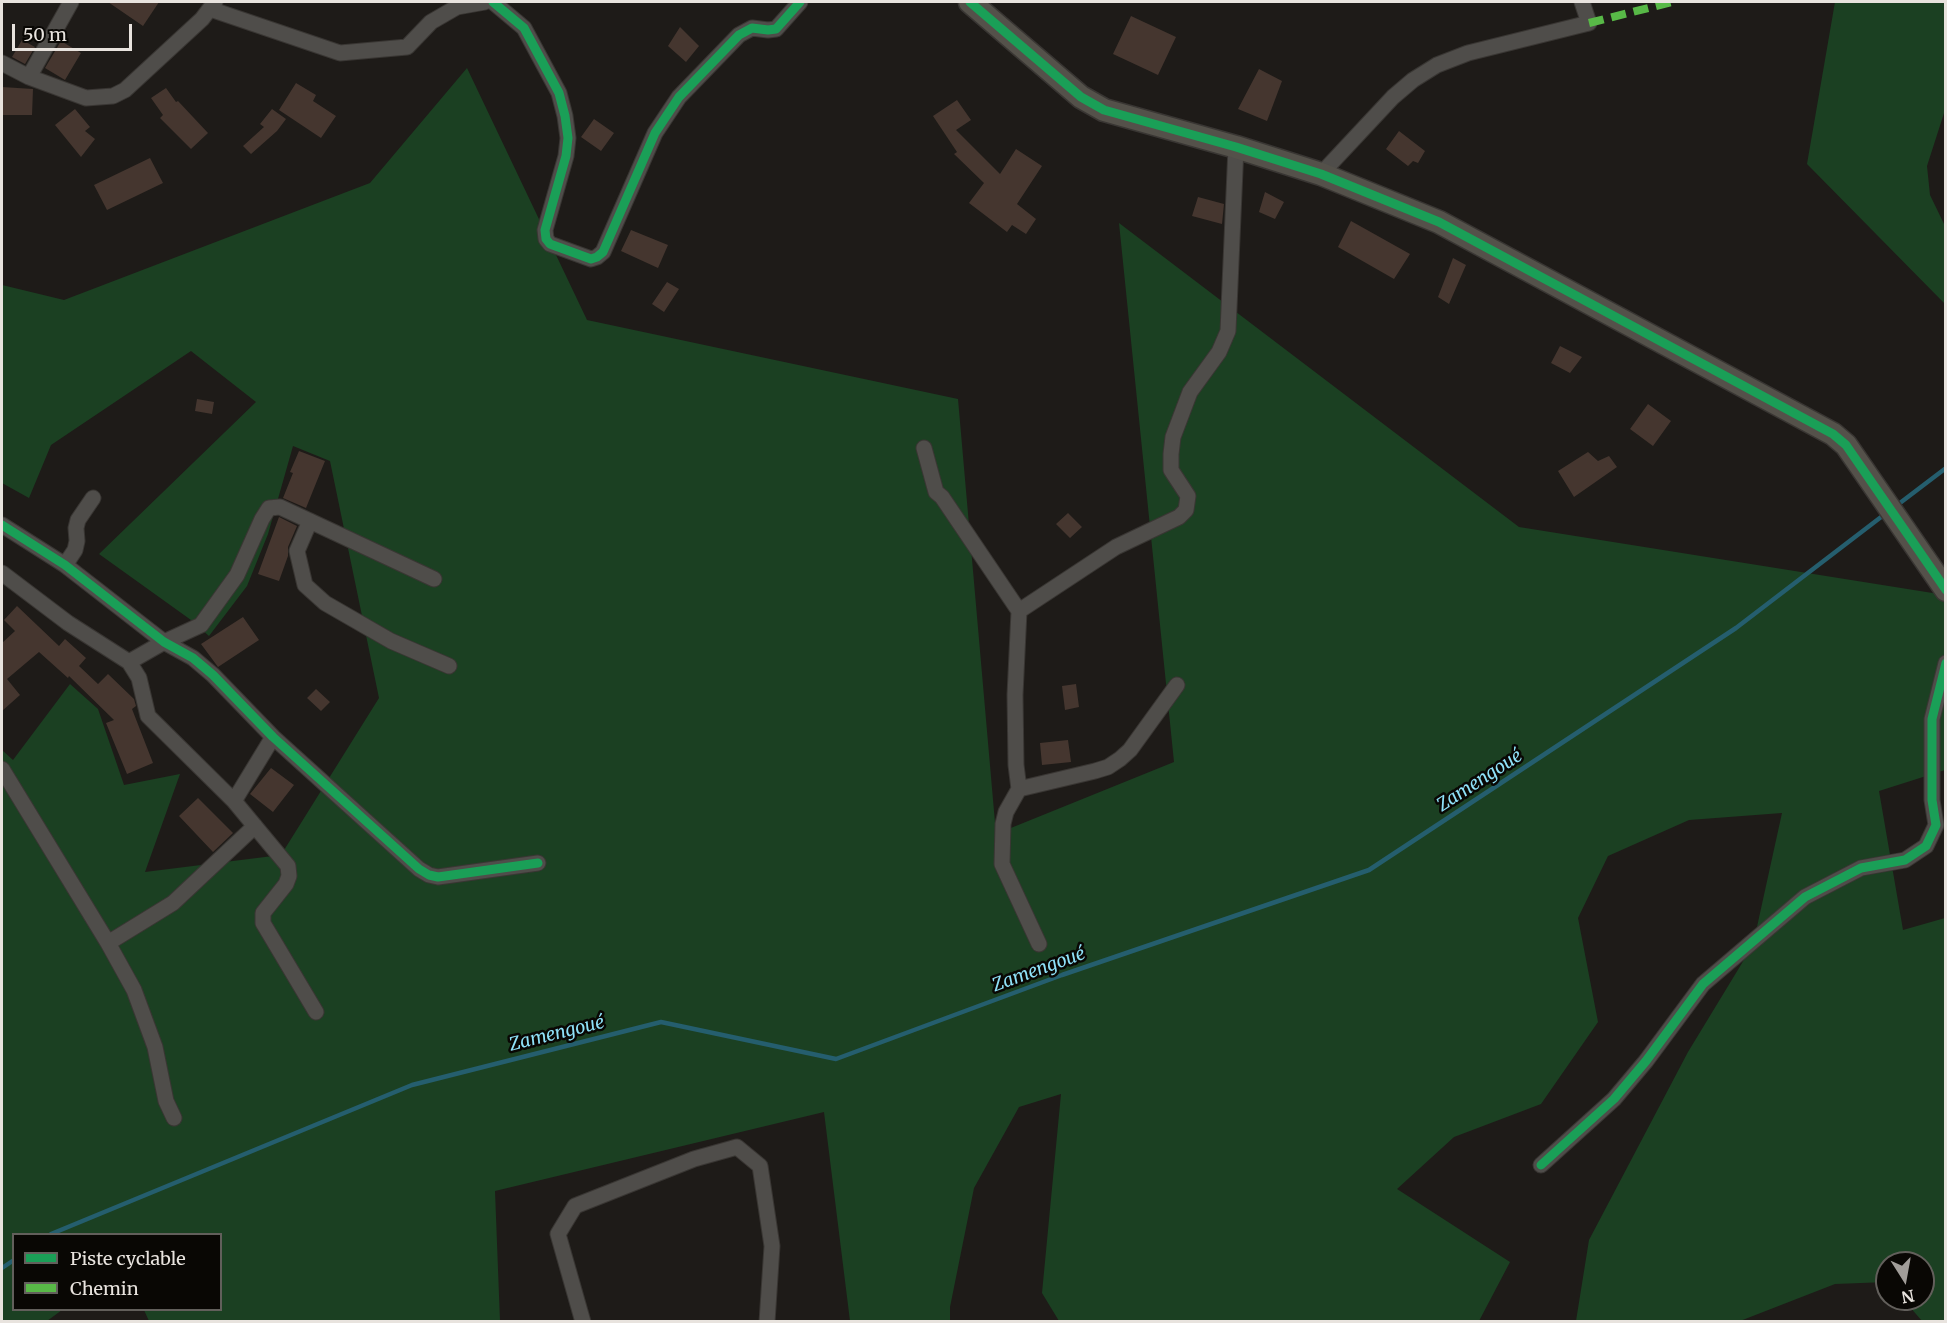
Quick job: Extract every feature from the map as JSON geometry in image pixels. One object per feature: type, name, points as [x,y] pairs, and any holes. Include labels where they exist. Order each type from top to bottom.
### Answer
[{"type":"street","points":[[28,77],[71,2]]},
{"type":"street","points":[[2,63],[28,77],[86,98],[113,96],[125,90],[202,19],[212,5],[340,53],[407,47],[431,22],[457,7],[485,2]]},
{"type":"street","points":[[493,2],[524,28],[559,93],[565,116],[568,138],[566,156],[545,230],[546,239],[550,244],[591,259],[603,252],[655,133],[679,97],[740,35],[752,28],[776,29],[800,2]]},
{"type":"street","points":[[970,2],[1081,98],[1104,110],[1236,147],[1321,174],[1438,222],[1833,434],[1846,445],[1946,590]]},
{"type":"street","points":[[1321,174],[1393,97],[1413,80],[1437,65],[1468,53],[1589,23],[1582,2]]},
{"type":"street","points":[[1019,611],[1116,547],[1179,517],[1186,510],[1188,496],[1171,470],[1173,437],[1190,392],[1219,352],[1228,331],[1236,147]]},
{"type":"street","points":[[924,448],[936,492],[942,497],[1019,611],[1015,695],[1016,765],[1019,789],[1006,813],[1003,824],[1002,864],[1039,944]]},
{"type":"street","points":[[65,565],[75,550],[78,520],[93,498]]},
{"type":"street","points":[[129,662],[201,625],[237,574],[269,508],[280,507],[434,579]]},
{"type":"street","points":[[310,520],[297,551],[305,585],[325,603],[391,642],[449,666]]},
{"type":"street","points":[[2,525],[65,565],[164,642],[193,657],[273,737],[419,869],[438,877],[538,863]]},
{"type":"street","points":[[2,573],[68,623],[129,662],[139,678],[148,716],[234,801],[288,866],[289,876],[286,884],[263,913],[263,922],[316,1012]]},
{"type":"street","points":[[1541,1165],[1614,1100],[1646,1062],[1702,984],[1805,897],[1861,868],[1905,860],[1926,846],[1936,825],[1932,800],[1932,719],[1946,663]]},
{"type":"street","points":[[1019,789],[1108,767],[1130,750],[1177,685]]},
{"type":"street","points":[[234,801],[273,737]]},
{"type":"street","points":[[2,769],[134,990],[155,1047],[166,1101],[174,1118]]},
{"type":"street","points":[[108,943],[173,903],[255,826]]},
{"type":"street","points":[[583,1322],[558,1234],[575,1206],[694,1159],[737,1147],[760,1166],[772,1246],[767,1322]]},
{"type":"green space","points":[[1835,2],[1945,2],[1945,110],[1927,166],[1930,195],[1945,226],[1945,304],[1807,164]]},
{"type":"green space","points":[[467,68],[587,320],[958,399],[996,834],[1174,762],[1119,223],[1519,527],[1945,595],[1945,770],[1879,791],[1903,930],[1945,918],[1945,1321],[1922,1321],[1913,1311],[1935,1311],[1935,1251],[1875,1251],[1875,1282],[1835,1284],[1740,1321],[1576,1321],[1589,1240],[1688,1052],[1753,945],[1782,813],[1689,820],[1608,856],[1578,918],[1598,1022],[1541,1104],[1454,1137],[1397,1189],[1510,1262],[1479,1321],[1059,1321],[1042,1293],[1061,1094],[1019,1107],[974,1188],[950,1307],[950,1321],[850,1321],[824,1112],[495,1191],[500,1321],[149,1321],[144,1311],[222,1311],[222,1233],[12,1233],[12,1311],[61,1311],[47,1321],[2,1321],[2,750],[13,760],[70,684],[98,709],[124,785],[180,774],[145,872],[281,855],[379,698],[330,461],[293,446],[268,534],[247,586],[209,636],[191,620],[99,554],[256,402],[191,351],[51,445],[29,498],[2,483],[2,285],[64,300],[370,183]]},
{"type":"building","points":[[108,2],[159,2],[143,26]]},
{"type":"building","points":[[1131,16],[1176,37],[1158,75],[1113,54]]},
{"type":"building","points":[[680,27],[699,46],[686,62],[668,46]]},
{"type":"building","points":[[22,40],[35,47],[25,64],[12,57]]},
{"type":"building","points":[[61,41],[81,53],[65,80],[45,68]]},
{"type":"building","points":[[1259,69],[1282,81],[1267,121],[1238,109]]},
{"type":"building","points":[[296,83],[316,95],[313,101],[336,116],[321,138],[279,110]]},
{"type":"building","points":[[2,87],[33,89],[32,115],[2,115]]},
{"type":"building","points":[[166,88],[176,102],[178,101],[208,133],[191,149],[160,118],[163,115],[151,98]]},
{"type":"building","points":[[957,100],[971,120],[956,130],[1000,174],[1016,149],[1042,166],[1017,204],[1036,219],[1026,234],[1012,225],[1007,232],[969,203],[984,183],[954,154],[957,152],[933,116]]},
{"type":"building","points":[[75,109],[90,127],[85,131],[95,139],[81,157],[55,125]]},
{"type":"building","points":[[272,109],[286,119],[277,131],[251,154],[243,146],[264,127],[260,124]]},
{"type":"building","points":[[594,119],[614,133],[601,151],[581,137]]},
{"type":"building","points":[[1399,131],[1425,151],[1418,163],[1413,161],[1408,166],[1386,149]]},
{"type":"building","points":[[150,158],[163,183],[107,210],[94,185]]},
{"type":"building","points":[[1265,192],[1284,202],[1275,219],[1259,212]]},
{"type":"building","points":[[1198,197],[1224,204],[1222,224],[1192,216]]},
{"type":"building","points":[[1351,221],[1410,254],[1394,279],[1338,247]]},
{"type":"building","points":[[631,230],[668,245],[658,268],[621,251]]},
{"type":"building","points":[[1453,258],[1466,265],[1449,304],[1438,297]]},
{"type":"building","points":[[667,282],[679,289],[664,312],[652,304]]},
{"type":"building","points":[[1560,346],[1582,357],[1570,373],[1551,363]]},
{"type":"building","points":[[197,399],[214,402],[212,414],[195,411]]},
{"type":"building","points":[[1648,404],[1671,421],[1653,446],[1630,429]]},
{"type":"building","points":[[299,451],[325,461],[306,508],[283,498]]},
{"type":"building","points":[[1588,452],[1598,461],[1609,456],[1617,467],[1574,497],[1558,471]]},
{"type":"building","points":[[1068,513],[1082,527],[1070,538],[1056,524]]},
{"type":"building","points":[[279,517],[297,526],[288,547],[288,556],[279,581],[258,574]]},
{"type":"building","points":[[17,606],[59,646],[65,639],[86,658],[79,666],[98,684],[108,674],[134,699],[136,706],[132,709],[153,763],[127,774],[106,723],[114,720],[69,676],[68,678],[39,652],[7,679],[20,695],[2,711],[2,643],[15,631],[4,620]]},
{"type":"building","points":[[243,617],[259,640],[218,667],[201,644]]},
{"type":"building","points":[[1076,684],[1079,707],[1065,710],[1062,686]]},
{"type":"building","points":[[316,689],[330,702],[321,711],[307,698]]},
{"type":"building","points":[[1068,740],[1071,762],[1042,765],[1040,743]]},
{"type":"building","points":[[271,768],[294,785],[273,812],[250,794]]},
{"type":"building","points":[[198,798],[233,833],[213,852],[179,816]]},
{"type":"waterway","name":"Zamengoué","points":[[1896,506],[1946,468]]},
{"type":"waterway","name":"Zamengoué","points":[[53,1233],[412,1085],[661,1022],[836,1059],[1062,975],[1369,870],[1736,628],[1885,514]]},
{"type":"waterway","name":"Zamengoué","points":[[2,1268],[12,1261]]},
{"type":"marked path","points":[[1589,23],[1672,2]]},
{"type":"cycle path","points":[[493,2],[524,28],[559,93],[565,116],[568,138],[566,156],[545,230],[546,239],[550,244],[591,259],[603,252],[655,133],[679,97],[739,35],[752,28],[776,29],[800,2]]},
{"type":"cycle path","points":[[970,2],[1081,97],[1104,110],[1236,147],[1321,174],[1439,222],[1833,434],[1846,445],[1946,590]]},
{"type":"cycle path","points":[[2,525],[65,565],[164,642],[193,658],[213,675],[273,737],[419,869],[438,877],[538,863]]},
{"type":"cycle path","points":[[1541,1165],[1614,1099],[1646,1061],[1703,984],[1805,897],[1861,868],[1905,860],[1926,846],[1936,825],[1932,800],[1932,719],[1946,663]]}]
